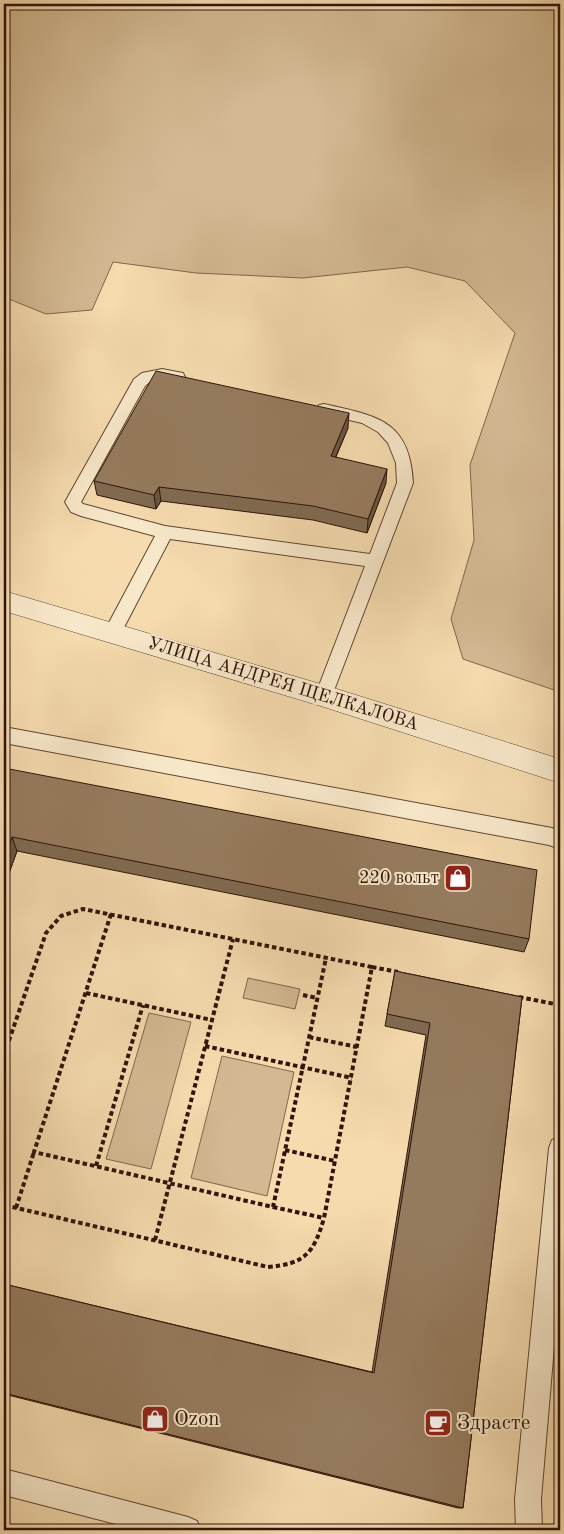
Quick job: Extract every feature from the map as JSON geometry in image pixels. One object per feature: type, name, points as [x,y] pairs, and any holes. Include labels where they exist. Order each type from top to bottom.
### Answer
[{"type":"street","name":"УЛИЦА АНДРЕЯ ЩЕЛКАЛОВА","points":[[4,601],[324,696],[560,771]]},
{"type":"lane","points":[[192,381],[163,374],[144,376],[73,502],[77,508],[165,532],[375,561]]},
{"type":"lane","points":[[309,406],[367,418],[383,428],[395,441],[404,463],[404,483],[324,696]]},
{"type":"lane","points":[[113,632],[165,532]]},
{"type":"lane","points":[[4,735],[552,837],[560,841]]},
{"type":"lane","points":[[529,1530],[528,1499],[560,1148]]},
{"type":"lane","points":[[4,1482],[188,1530]]},
{"type":"path","points":[[4,1055],[46,933],[56,919],[69,911],[83,909],[111,914],[402,973]]},
{"type":"path","points":[[16,1208],[111,914]]},
{"type":"path","points":[[155,1240],[233,939]]},
{"type":"path","points":[[273,1207],[326,958]]},
{"type":"path","points":[[4,1205],[268,1267],[289,1266],[304,1259],[315,1247],[324,1218],[372,967]]},
{"type":"path","points":[[86,993],[212,1020]]},
{"type":"path","points":[[303,995],[317,998]]},
{"type":"path","points":[[509,995],[560,1005]]},
{"type":"path","points":[[96,1166],[143,1005]]},
{"type":"path","points":[[309,1037],[357,1047]]},
{"type":"path","points":[[205,1046],[352,1078]]},
{"type":"path","points":[[285,1150],[335,1161]]},
{"type":"path","points":[[34,1152],[324,1218]]},
{"type":"shaded area","points":[[4,4],[560,4],[560,692],[463,659],[451,619],[474,540],[470,465],[515,333],[465,281],[407,267],[303,278],[196,273],[113,262],[92,310],[46,314],[4,297]]},
{"type":"shaded area","points":[[248,978],[300,989],[295,1009],[243,998]]},
{"type":"shaded area","points":[[149,1013],[191,1022],[151,1169],[106,1159]]},
{"type":"shaded area","points":[[222,1056],[294,1072],[267,1196],[191,1178]]},
{"type":"building","points":[[156,371],[349,413],[331,456],[387,469],[368,519],[313,506],[159,487],[154,495],[94,481]]},
{"type":"building","points":[[4,768],[537,870],[529,939],[12,837],[4,857]]},
{"type":"building","points":[[395,971],[522,997],[463,1508],[4,1393],[4,1284],[374,1373],[430,1023],[387,1014]]},
{"type":"place","name":"220 вольт","points":[[458,878]]},
{"type":"place","name":"Ozon","points":[[155,1419]]},
{"type":"place","name":"Здрасте","points":[[438,1423]]}]
